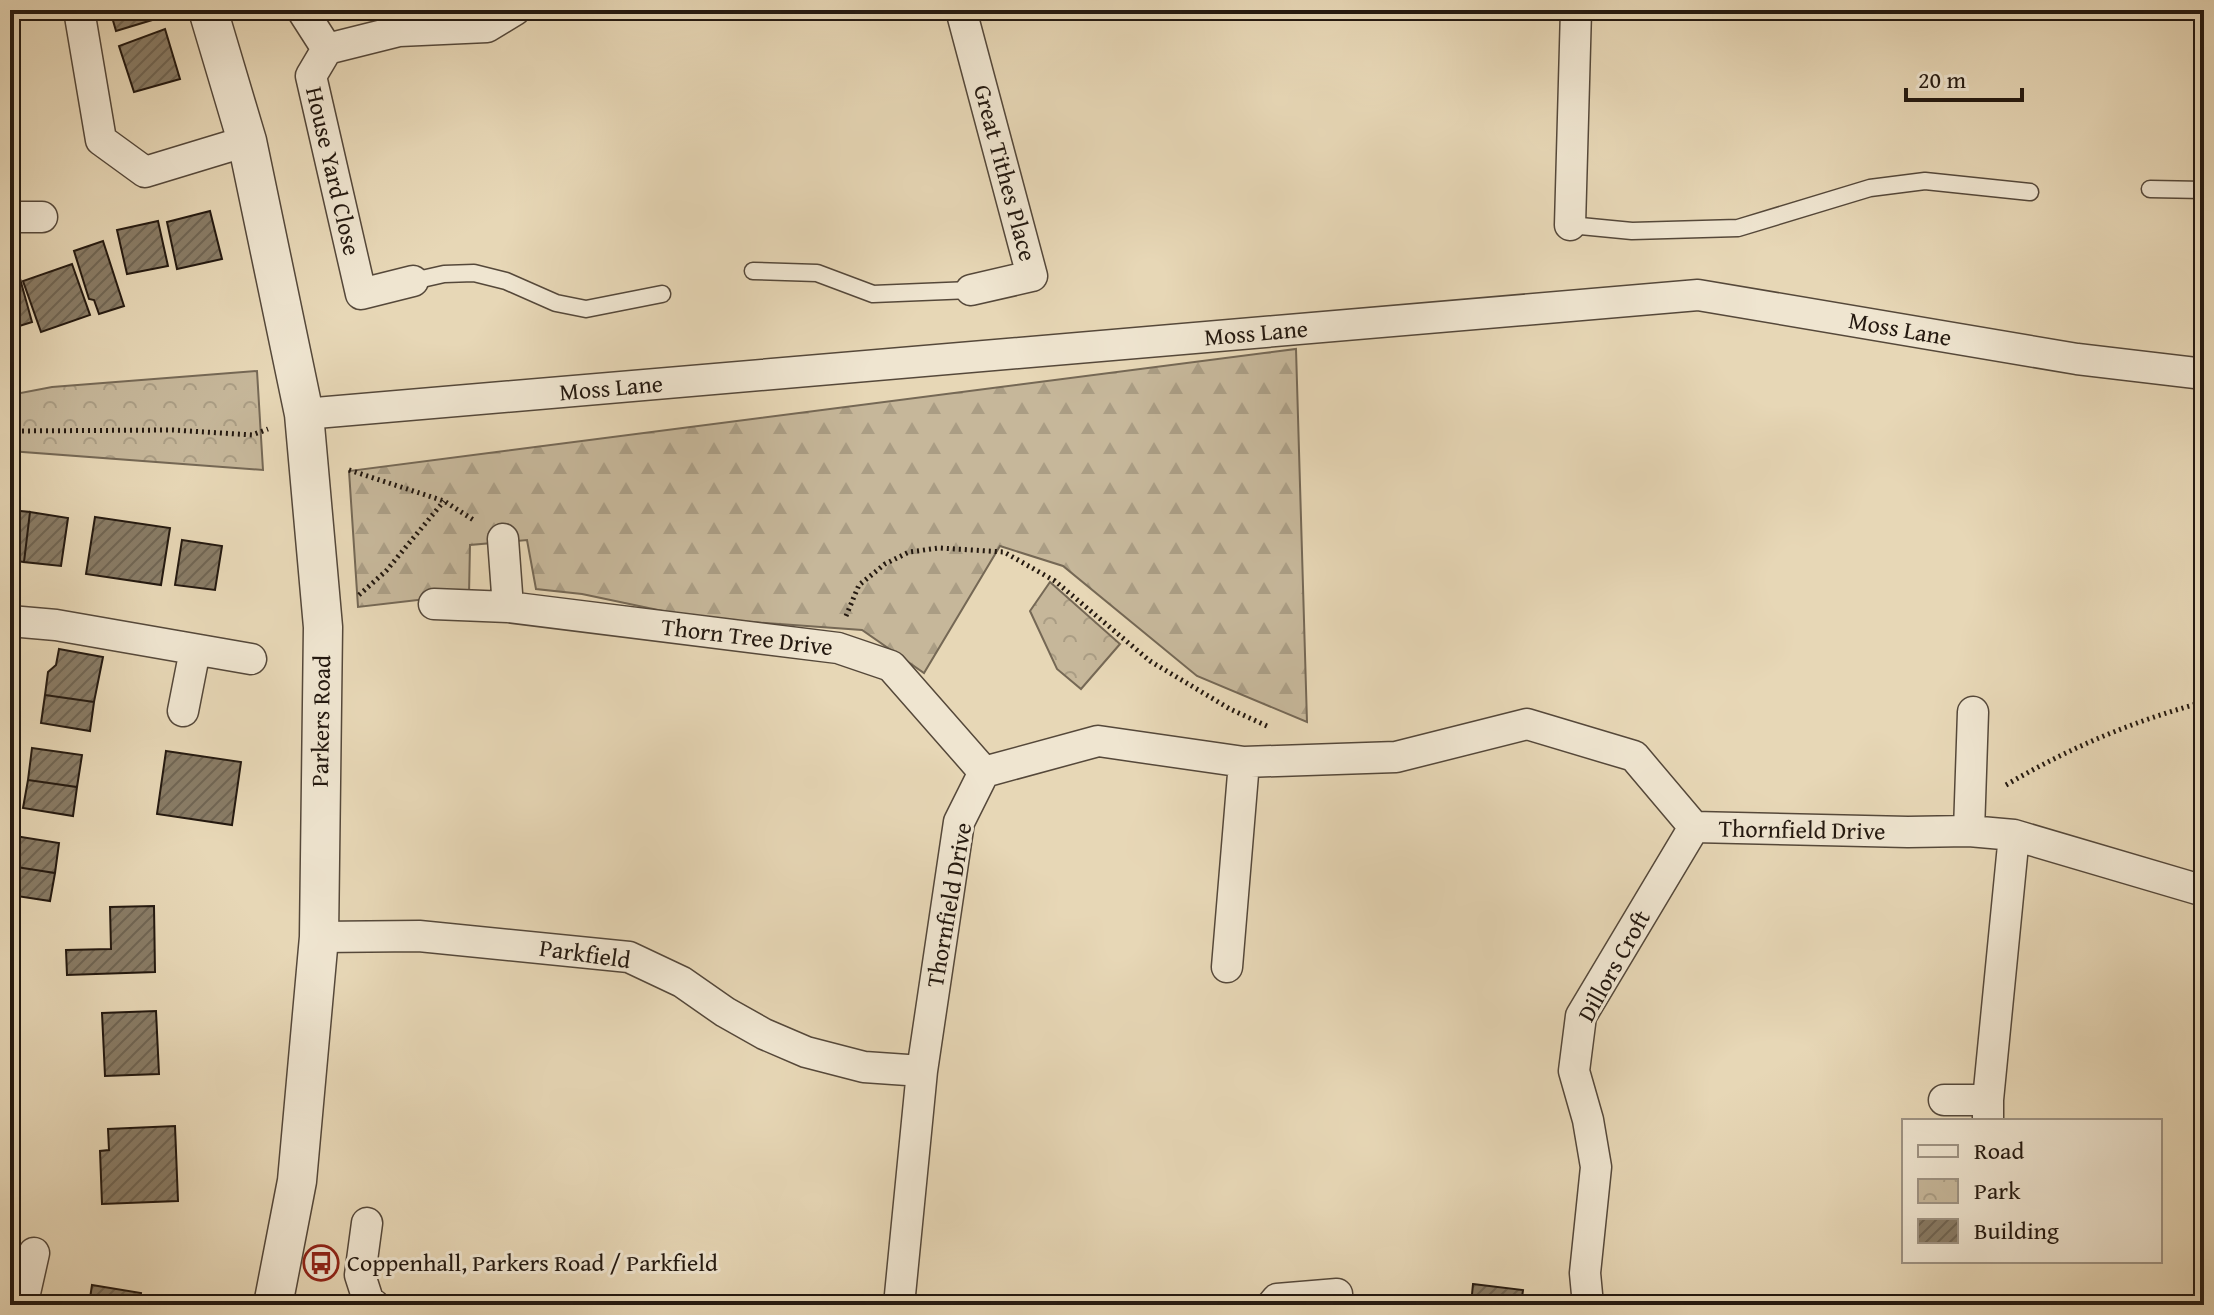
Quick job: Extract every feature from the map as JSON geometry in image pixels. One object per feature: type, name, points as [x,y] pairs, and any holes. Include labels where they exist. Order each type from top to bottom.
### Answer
[{"type":"street","points":[[79,10],[101,140],[145,172],[247,141]]},
{"type":"street","name":"Parkers Road","points":[[208,10],[247,141],[304,414],[323,627],[319,937],[297,1181],[273,1305]]},
{"type":"street","points":[[302,10],[327,49]]},
{"type":"street","name":"House Yard Close","points":[[413,281],[361,294],[311,76],[327,49],[399,31],[487,27],[515,10]]},
{"type":"street","name":"Great Tithes Place","points":[[961,10],[1032,276],[971,290]]},
{"type":"street","points":[[1570,225],[1576,10]]},
{"type":"street","points":[[10,217],[42,217]]},
{"type":"street","name":"Moss Lane","points":[[304,414],[1698,295],[2077,359],[2204,374]]},
{"type":"street","points":[[503,539],[508,607]]},
{"type":"street","name":"Thorn Tree Drive","points":[[434,604],[508,607],[838,648],[891,666],[984,772]]},
{"type":"street","points":[[10,621],[56,625],[251,659]]},
{"type":"street","points":[[183,711],[195,650]]},
{"type":"street","points":[[1969,831],[1973,712]]},
{"type":"street","name":"Thornfield Drive","points":[[899,1305],[922,1071],[959,822],[984,772],[1098,741],[1244,762],[1396,757],[1527,724],[1634,756],[1694,827],[1969,831],[2014,835],[2204,891]]},
{"type":"street","points":[[1227,967],[1244,762]]},
{"type":"street","name":"Dillors Croft","points":[[1588,1305],[1585,1273],[1596,1167],[1588,1120],[1574,1071],[1581,1016],[1694,827]]},
{"type":"street","points":[[1944,1100],[1988,1110],[2014,835]]},
{"type":"street","name":"Parkfield","points":[[319,937],[419,936],[629,957],[682,982],[764,1034],[806,1052],[864,1067],[922,1071]]},
{"type":"street","points":[[367,1223],[360,1275],[369,1303],[374,1305]]},
{"type":"street","points":[[18,1302],[34,1253]]},
{"type":"street","points":[[1272,1305],[1277,1299],[1337,1294]]},
{"type":"lane","points":[[1570,225],[1632,231],[1738,228],[1870,188],[1925,181],[2030,192]]},
{"type":"lane","points":[[2150,189],[2204,190]]},
{"type":"lane","points":[[753,271],[817,273],[873,294],[971,290]]},
{"type":"lane","points":[[413,281],[444,274],[474,273],[506,281],[556,303],[586,309],[662,294]]},
{"type":"path","points":[[10,431],[173,430],[252,435],[304,414]]},
{"type":"path","points":[[340,459],[349,471],[444,501],[503,539]]},
{"type":"path","points":[[323,627],[386,571],[444,501]]},
{"type":"path","points":[[838,648],[846,615],[859,585],[885,564],[909,552],[939,548],[1004,552],[1055,581],[1150,661],[1230,709],[1279,730]]},
{"type":"path","points":[[1970,796],[2002,787],[2102,736],[2153,716],[2204,702]]},
{"type":"green space","points":[[1296,349],[1307,722],[1197,676],[1063,566],[1000,546],[924,673],[862,630],[696,618],[582,594],[536,589],[527,540],[470,545],[469,594],[358,607],[349,471]]},
{"type":"green space","points":[[257,371],[263,470],[10,451],[10,395],[52,387]]},
{"type":"green space","points":[[1050,582],[1120,644],[1081,689],[1057,669],[1030,611]]},
{"type":"building","points":[[110,10],[159,10],[162,17],[116,31]]},
{"type":"building","points":[[165,29],[180,79],[134,92],[119,46]]},
{"type":"building","points":[[210,211],[222,259],[177,269],[167,222]]},
{"type":"building","points":[[158,221],[168,266],[127,274],[117,230]]},
{"type":"building","points":[[103,241],[124,306],[99,314],[94,300],[89,299],[74,251]]},
{"type":"building","points":[[72,264],[90,315],[41,332],[23,281]]},
{"type":"building","points":[[19,275],[32,322],[10,329],[10,277]]},
{"type":"building","points":[[10,510],[30,512],[24,562],[10,560]]},
{"type":"building","points":[[30,512],[68,518],[61,566],[24,562]]},
{"type":"building","points":[[95,517],[170,528],[161,585],[86,574]]},
{"type":"building","points":[[182,540],[222,546],[215,590],[175,585]]},
{"type":"building","points":[[59,649],[103,657],[94,702],[45,695],[48,672],[56,665]]},
{"type":"building","points":[[45,695],[94,702],[90,731],[41,723]]},
{"type":"building","points":[[32,748],[82,755],[77,787],[28,780]]},
{"type":"building","points":[[166,751],[241,762],[232,825],[157,814]]},
{"type":"building","points":[[28,780],[77,787],[73,816],[23,808]]},
{"type":"building","points":[[15,836],[59,843],[55,873],[10,866]]},
{"type":"building","points":[[10,866],[55,873],[50,901],[10,895]]},
{"type":"building","points":[[154,906],[155,972],[67,975],[66,950],[111,949],[110,907]]},
{"type":"building","points":[[156,1011],[159,1074],[105,1076],[102,1013]]},
{"type":"building","points":[[175,1126],[178,1201],[102,1204],[100,1151],[109,1150],[108,1129]]},
{"type":"building","points":[[1473,1284],[1523,1290],[1521,1305],[1471,1305]]},
{"type":"building","points":[[92,1285],[141,1293],[139,1305],[89,1305]]},
{"type":"place","name":"Coppenhall, Parkers Road / Parkfield","points":[[321,1263]]}]
